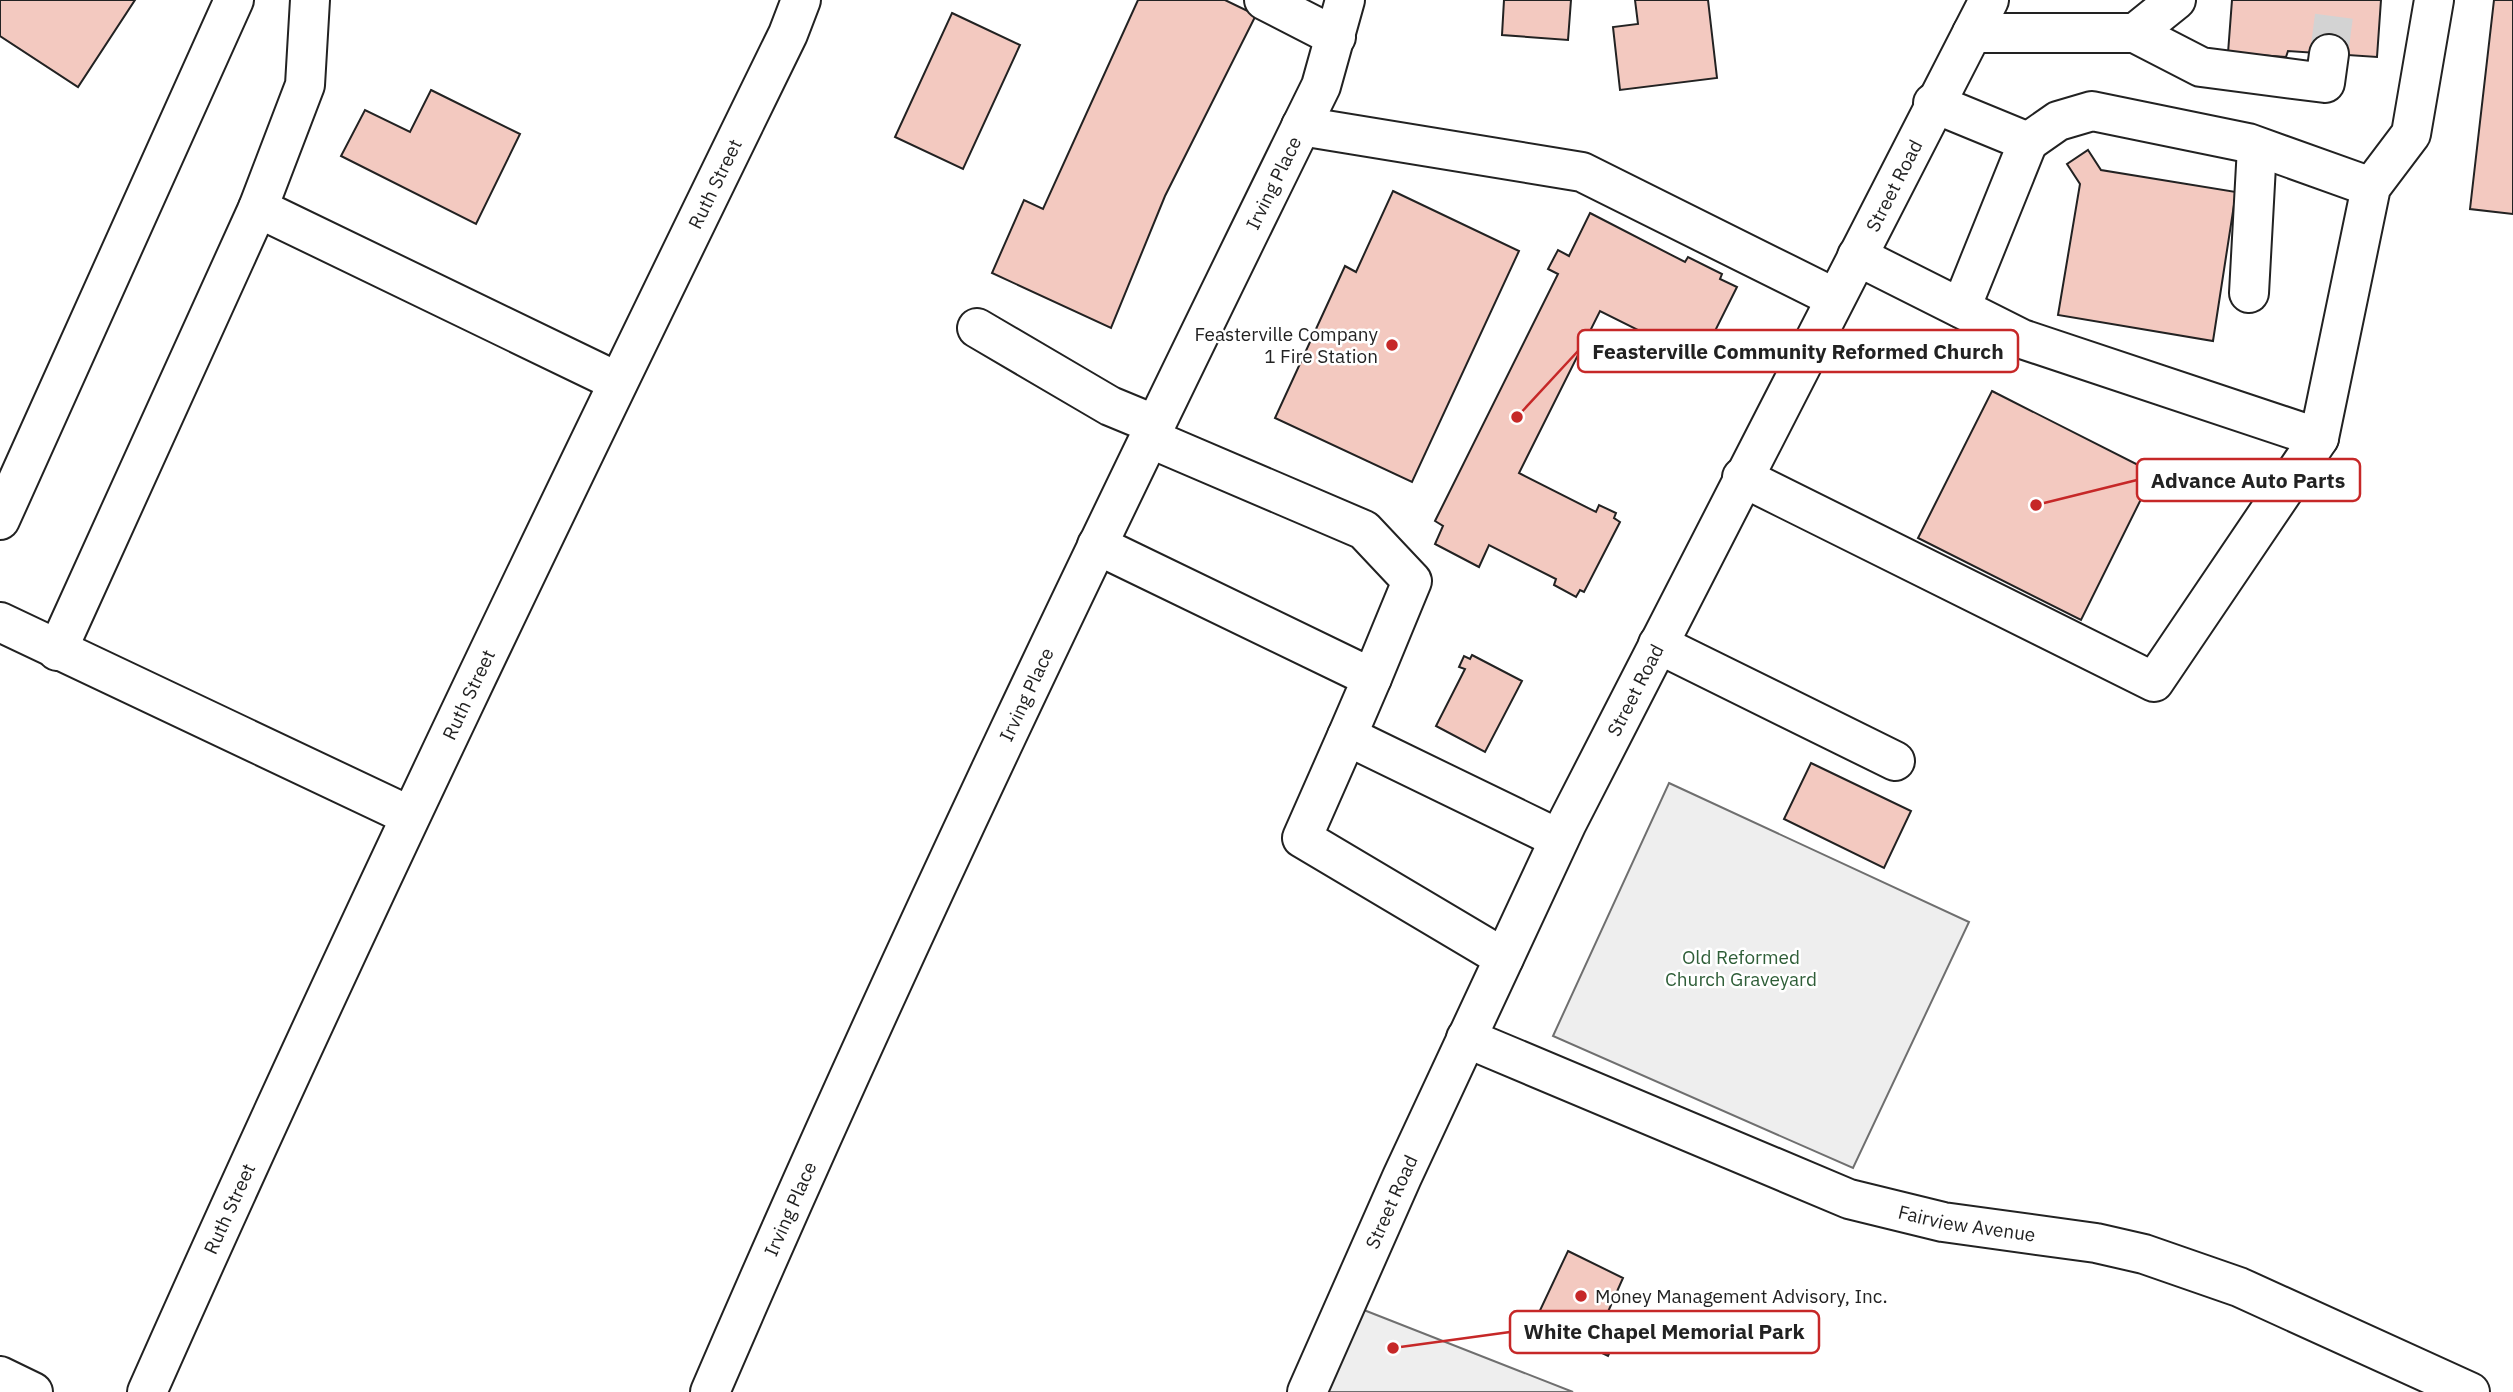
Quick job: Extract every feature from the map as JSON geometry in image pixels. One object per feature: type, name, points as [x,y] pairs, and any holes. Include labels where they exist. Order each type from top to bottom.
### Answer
[{"type":"street","points":[[0,520],[234,0]]},
{"type":"street","points":[[57,651],[258,208],[305,85],[310,0]]},
{"type":"street","name":"Ruth Street","points":[[147,1392],[239,1185],[410,816],[788,34],[801,0]]},
{"type":"street","points":[[1264,0],[1336,37]]},
{"type":"street","name":"Irving Place","points":[[710,1392],[880,1006],[1097,545],[1321,86],[1345,0]]},
{"type":"street","points":[[2135,33],[2176,0]]},
{"type":"street","points":[[1742,477],[2154,682],[2319,438],[2371,187],[2412,134],[2434,0]]},
{"type":"street","points":[[1985,10],[2135,33],[2201,67],[2325,83],[2329,54]]},
{"type":"street","name":"Street Road","points":[[1307,1392],[1466,1038],[1559,839],[1933,103],[1985,10]]},
{"type":"street","points":[[1933,103],[2028,142]]},
{"type":"street","points":[[1961,308],[2028,142],[2057,121],[2092,111],[2256,147],[2371,187]]},
{"type":"street","points":[[1301,126],[1583,172],[1835,298]]},
{"type":"street","points":[[2249,293],[2256,147]]},
{"type":"street","points":[[258,208],[618,382]]},
{"type":"street","points":[[1857,256],[2022,339],[2319,438]]},
{"type":"street","points":[[977,327],[1153,431],[1364,530],[1412,581],[1302,838],[1504,958]]},
{"type":"street","points":[[1097,545],[1372,678]]},
{"type":"street","points":[[0,622],[410,816]]},
{"type":"street","points":[[1658,644],[1895,761]]},
{"type":"street","points":[[1347,736],[1559,839]]},
{"type":"street","name":"Fairview Avenue","points":[[1466,1038],[1849,1199],[1942,1222],[2096,1243],[2144,1254],[2239,1287],[2470,1392]]},
{"type":"street","points":[[0,1376],[33,1392]]},
{"type":"green space","name":"Old Reformed Church Graveyard","points":[[1669,783],[1969,922],[1853,1168],[1553,1036]]},
{"type":"green space","points":[[1346,1303],[1573,1392],[1306,1392]]},
{"type":"building","points":[[0,0],[135,0],[78,87],[0,36]]},
{"type":"building","points":[[1138,0],[1225,0],[1256,15],[1165,196],[1111,328],[992,273],[1024,200],[1043,209]]},
{"type":"building","points":[[1504,0],[1571,0],[1568,40],[1502,35]]},
{"type":"building","points":[[1635,0],[1708,0],[1717,78],[1620,90],[1613,27],[1638,24]]},
{"type":"building","points":[[2232,0],[2381,0],[2377,57],[2288,51],[2286,57],[2228,53]]},
{"type":"building","points":[[2494,0],[2513,0],[2513,214],[2470,209]]},
{"type":"building","points":[[952,13],[1020,45],[963,169],[895,137]]},
{"type":"building","points":[[431,90],[520,134],[476,224],[341,156],[365,110],[410,132]]},
{"type":"building","points":[[2088,150],[2101,170],[2236,192],[2213,341],[2058,315],[2080,184],[2067,164]]},
{"type":"building","name":"Feasterville Company 1 Fire Station","points":[[1393,191],[1519,251],[1412,482],[1275,418],[1345,266],[1356,272]]},
{"type":"building","points":[[1590,213],[1685,262],[1688,257],[1722,274],[1720,279],[1737,287],[1700,361],[1600,311],[1519,473],[1596,512],[1599,505],[1616,513],[1614,518],[1620,522],[1584,592],[1580,590],[1576,597],[1554,585],[1556,579],[1489,545],[1479,567],[1435,544],[1443,526],[1435,521],[1558,274],[1548,269],[1558,250],[1569,256]]},
{"type":"building","points":[[1992,391],[2154,473],[2081,620],[1918,538]]},
{"type":"building","points":[[1472,655],[1522,681],[1485,752],[1436,726],[1465,669],[1459,667],[1464,656],[1470,659]]},
{"type":"building","points":[[1811,763],[1911,811],[1884,868],[1784,819]]},
{"type":"building","name":"Money Management Advisory, Inc.","points":[[1568,1251],[1623,1278],[1607,1314],[1624,1322],[1608,1356],[1535,1321]]},
{"type":"tunnel","points":[[2329,54],[2336,0]]},
{"type":"place","name":"Feasterville Company 1 Fire Station","points":[[1392,345]]},
{"type":"place","name":"Feasterville Community Reformed Church","points":[[1517,417]]},
{"type":"place","name":"Advance Auto Parts","points":[[2036,505]]},
{"type":"place","name":"Money Management Advisory, Inc.","points":[[1581,1296]]},
{"type":"place","name":"White Chapel Memorial Park","points":[[1393,1348]]}]
